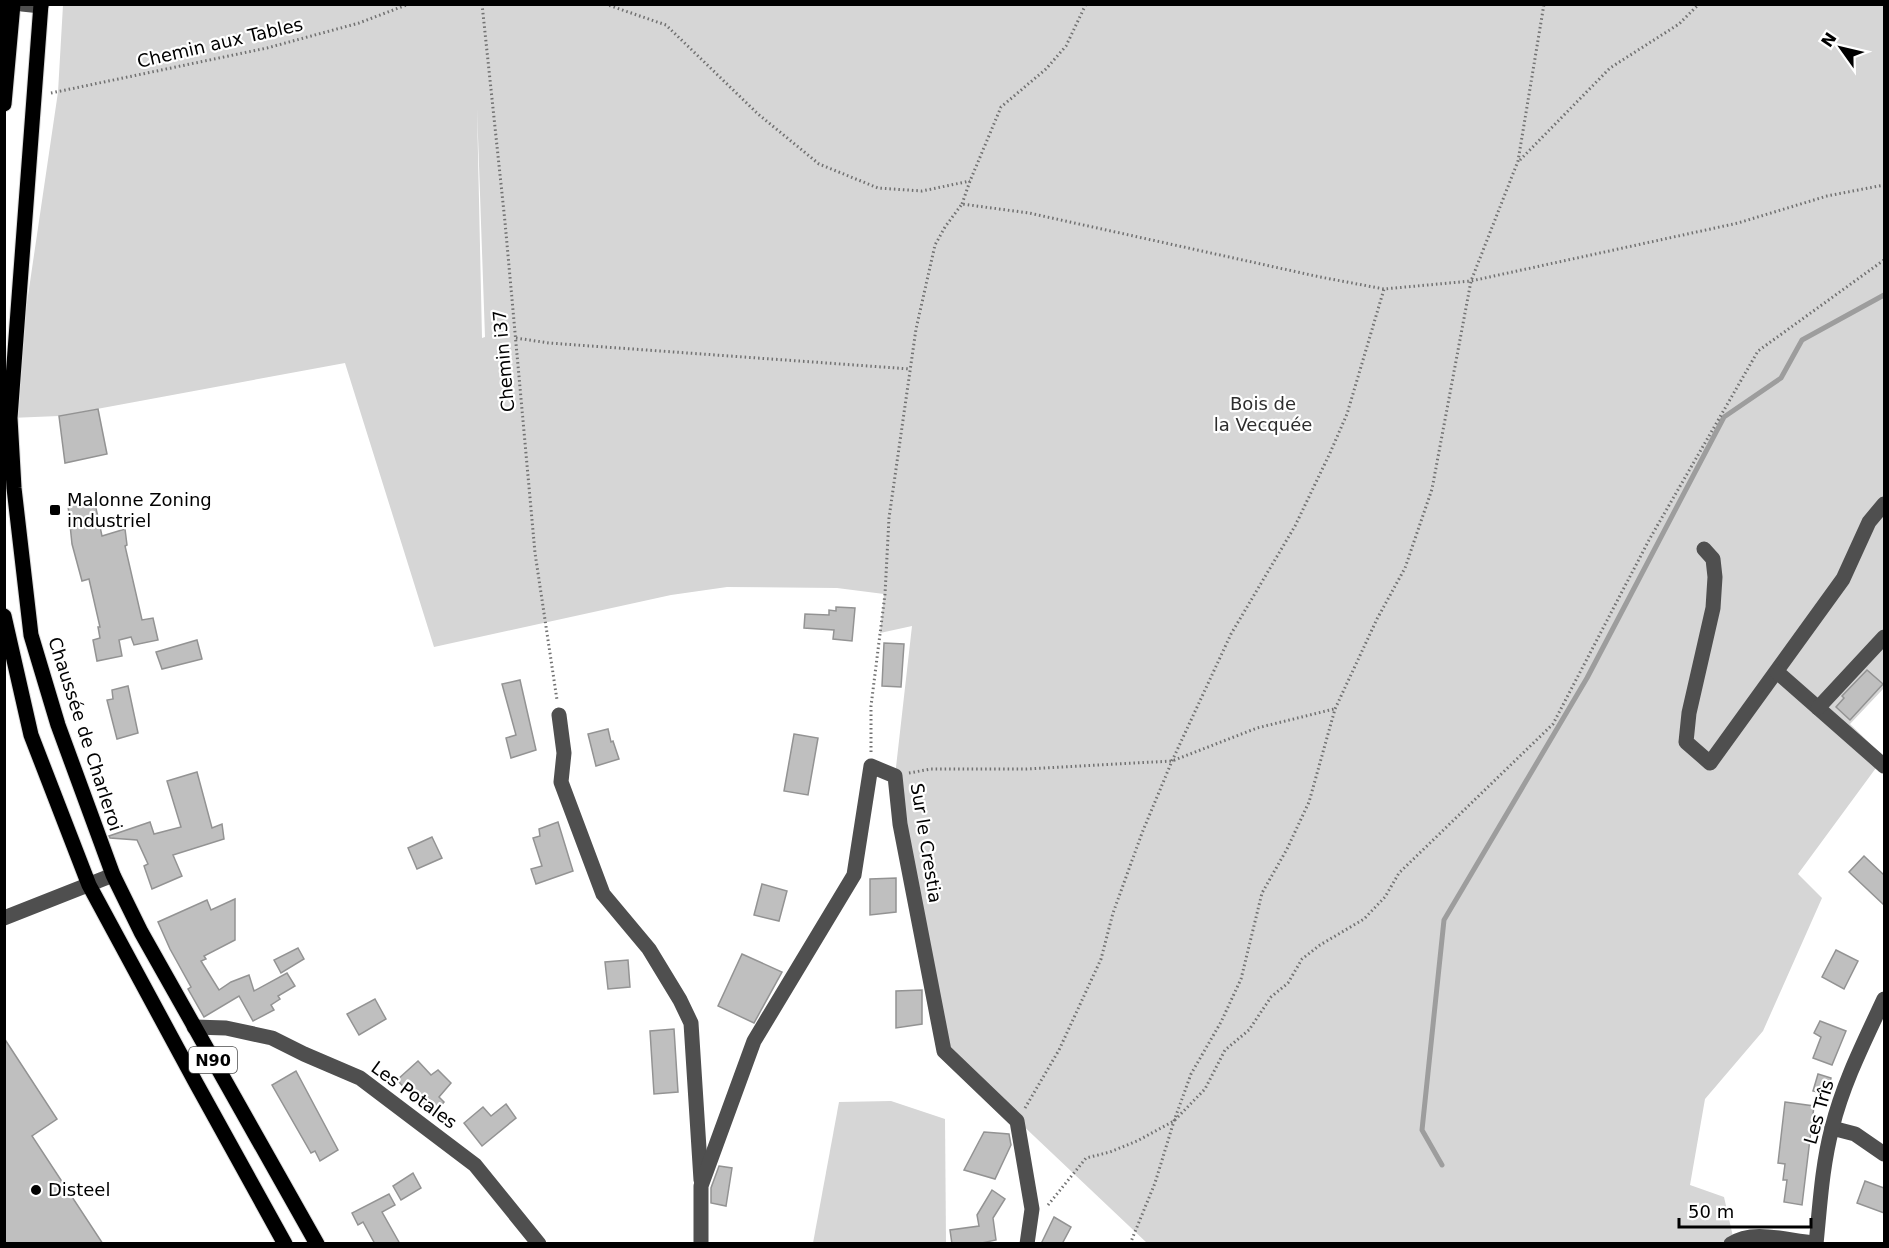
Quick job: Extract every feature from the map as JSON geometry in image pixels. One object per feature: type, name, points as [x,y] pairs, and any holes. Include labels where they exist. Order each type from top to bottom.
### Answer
[{"type":"main road","points":[[4,104],[7,40],[13,4]]},
{"type":"main road","name":"Chaussée de Charleroi","points":[[41,5],[10,394],[15,499],[32,635],[58,725],[113,875],[141,932],[317,1244]]},
{"type":"main road","name":"N90","points":[[4,616],[31,735],[89,885],[285,1244]]},
{"type":"street","points":[[22,4],[41,5]]},
{"type":"street","points":[[1704,549],[1713,559],[1715,577],[1713,608],[1689,713],[1686,742],[1710,763],[1778,672],[1843,579],[1869,522],[1884,504]]},
{"type":"street","points":[[1818,708],[1884,638]]},
{"type":"street","points":[[1778,672],[1884,766]]},
{"type":"street","points":[[560,715],[564,753],[561,782],[603,894],[649,950],[680,1000],[691,1023],[701,1186],[701,1244]]},
{"type":"street","points":[[701,1186],[754,1041],[854,875],[871,766]]},
{"type":"street","name":"Sur le Crestia","points":[[871,766],[895,776],[900,824],[944,1051],[1017,1121]]},
{"type":"street","points":[[4,918],[113,875]]},
{"type":"street","name":"Les Trîs","points":[[1816,1243],[1822,1180],[1832,1128],[1847,1083],[1884,999]]},
{"type":"street","name":"Les Potales","points":[[194,1027],[226,1028],[272,1038],[360,1078],[475,1165],[539,1244]]},
{"type":"street","points":[[1017,1121],[1032,1209],[1027,1244]]},
{"type":"street","points":[[1832,1128],[1855,1134],[1884,1154]]},
{"type":"street","points":[[1731,1244],[1742,1237],[1763,1236],[1816,1243]]},
{"type":"path","name":"Chemin aux Tables","points":[[34,94],[61,92],[267,48],[359,23],[409,4]]},
{"type":"path","name":"Chemin i37","points":[[482,4],[535,553],[560,715]]},
{"type":"path","points":[[605,4],[666,25],[758,114],[819,164],[878,188],[922,191],[970,181]]},
{"type":"path","points":[[871,766],[871,706],[886,576],[889,518],[916,330],[935,245],[945,227],[963,204],[1000,108],[1046,69],[1059,54],[1077,27],[1086,4]]},
{"type":"path","points":[[1130,1244],[1155,1183],[1191,1074],[1221,1022],[1241,979],[1262,893],[1287,849],[1309,802],[1335,709],[1377,619],[1405,568],[1432,489],[1471,281],[1518,161],[1544,4]]},
{"type":"path","points":[[1518,161],[1610,68],[1678,24],[1699,4]]},
{"type":"path","points":[[963,204],[1029,213],[1320,278],[1384,289],[1471,281],[1738,223],[1827,196],[1884,185]]},
{"type":"path","points":[[1032,1209],[1046,1208],[1086,1158],[1110,1152],[1137,1141],[1174,1121],[1205,1089],[1225,1050],[1249,1030],[1271,997],[1288,983],[1302,958],[1364,919],[1385,897],[1399,873],[1552,724],[1649,540],[1758,351],[1884,260]]},
{"type":"path","points":[[1017,1121],[1059,1050],[1101,959],[1113,912],[1142,833],[1172,761],[1231,634],[1295,526],[1330,453],[1347,414],[1384,289]]},
{"type":"path","points":[[516,338],[549,343],[910,369]]},
{"type":"path","points":[[895,776],[931,769],[1026,770],[1172,761],[1257,728],[1335,709]]},
{"type":"green space","name":"Bois de la Vecquée","points":[[63,5],[1884,5],[1884,688],[1850,724],[1884,757],[1798,874],[1822,898],[1763,1031],[1705,1099],[1690,1185],[1724,1197],[1734,1241],[1731,1243],[1147,1243],[944,1051],[895,776],[912,626],[880,633],[884,594],[837,588],[727,587],[671,595],[434,647],[345,363],[59,416],[10,418],[58,92]],"holes":[[[477,108],[485,337],[482,338]]]},
{"type":"green space","points":[[891,1101],[945,1119],[946,1243],[813,1243],[839,1102]]},
{"type":"building","points":[[98,409],[107,454],[65,463],[59,416]]},
{"type":"building","points":[[94,499],[102,536],[125,529],[127,545],[125,546],[142,620],[153,618],[158,640],[134,645],[131,637],[119,640],[122,656],[97,661],[93,640],[100,638],[98,627],[100,627],[89,579],[82,581],[72,544],[68,505]]},
{"type":"building","points":[[836,607],[855,608],[852,641],[833,639],[834,630],[804,628],[805,614],[829,615],[829,610],[836,611]]},
{"type":"building","points":[[197,640],[202,659],[162,669],[156,652]]},
{"type":"building","points":[[884,643],[904,644],[901,687],[882,686]]},
{"type":"building","points":[[1867,670],[1883,684],[1850,720],[1836,707],[1844,698],[1842,696]]},
{"type":"building","points":[[520,680],[536,750],[511,758],[506,738],[516,735],[502,684]]},
{"type":"building","points":[[128,686],[138,733],[117,739],[107,700],[113,699],[112,690]]},
{"type":"building","points":[[608,729],[619,759],[596,766],[588,734]]},
{"type":"building","points":[[794,734],[818,738],[808,795],[784,791]]},
{"type":"building","points":[[197,772],[212,828],[222,824],[224,839],[173,855],[182,876],[152,889],[144,866],[148,864],[137,840],[110,838],[109,836],[150,822],[154,834],[181,827],[167,781]]},
{"type":"building","points":[[558,822],[573,871],[536,884],[531,869],[542,866],[533,838],[540,836],[539,829]]},
{"type":"building","points":[[432,837],[442,858],[417,869],[408,848]]},
{"type":"building","points":[[1864,856],[1884,875],[1884,905],[1849,872]]},
{"type":"building","points":[[896,878],[896,912],[870,915],[870,879]]},
{"type":"building","points":[[762,884],[787,891],[779,921],[754,915]]},
{"type":"building","points":[[235,899],[235,940],[204,956],[206,959],[201,961],[219,990],[249,975],[254,991],[287,973],[295,986],[278,996],[280,999],[271,1005],[274,1010],[253,1021],[239,996],[204,1017],[188,989],[191,987],[158,922],[207,900],[211,910]]},
{"type":"building","points":[[298,948],[304,959],[281,973],[274,960]]},
{"type":"building","points":[[1836,950],[1858,961],[1844,989],[1822,977]]},
{"type":"building","points":[[742,954],[782,972],[754,1023],[718,1006]]},
{"type":"building","points":[[628,960],[630,987],[608,989],[605,962]]},
{"type":"building","points":[[922,990],[922,1024],[896,1028],[896,991]]},
{"type":"building","points":[[375,999],[386,1019],[359,1035],[347,1014]]},
{"type":"building","points":[[1820,1021],[1846,1031],[1832,1065],[1813,1058],[1821,1037],[1814,1033]]},
{"type":"building","points":[[674,1029],[678,1092],[654,1094],[650,1031]]},
{"type":"building","name":"Disteel","points":[[4,1038],[57,1119],[32,1136],[103,1244],[4,1244]]},
{"type":"building","points":[[418,1061],[431,1075],[438,1070],[451,1083],[439,1097],[444,1102],[432,1116],[397,1080]]},
{"type":"building","points":[[296,1071],[338,1150],[320,1161],[315,1151],[311,1153],[272,1085]]},
{"type":"building","points":[[1818,1074],[1831,1078],[1827,1094],[1813,1091]]},
{"type":"building","points":[[1785,1102],[1814,1106],[1802,1205],[1784,1202],[1787,1180],[1783,1180],[1785,1164],[1778,1163]]},
{"type":"building","points":[[506,1104],[516,1118],[482,1146],[464,1123],[483,1107],[491,1116]]},
{"type":"building","points":[[984,1132],[1009,1134],[1011,1145],[995,1179],[964,1170]]},
{"type":"building","points":[[719,1166],[732,1168],[726,1206],[711,1203],[711,1188]]},
{"type":"building","points":[[413,1173],[421,1188],[401,1200],[393,1186]]},
{"type":"building","points":[[1865,1181],[1884,1188],[1884,1213],[1857,1203]]},
{"type":"building","points":[[992,1190],[1005,1199],[993,1218],[996,1240],[977,1244],[952,1244],[950,1230],[979,1226],[977,1215]]},
{"type":"building","points":[[389,1194],[395,1205],[382,1212],[400,1244],[375,1244],[363,1222],[358,1225],[352,1213]]},
{"type":"building","points":[[1054,1217],[1071,1227],[1062,1244],[1041,1244]]},
{"type":"waterway","points":[[1442,1165],[1422,1130],[1444,920],[1587,678],[1724,417],[1781,378],[1802,340],[1884,295]]},
{"type":"place","name":"Malonne Zoning industriel","points":[[55,510]]},
{"type":"place","name":"Disteel","points":[[36,1190]]}]
